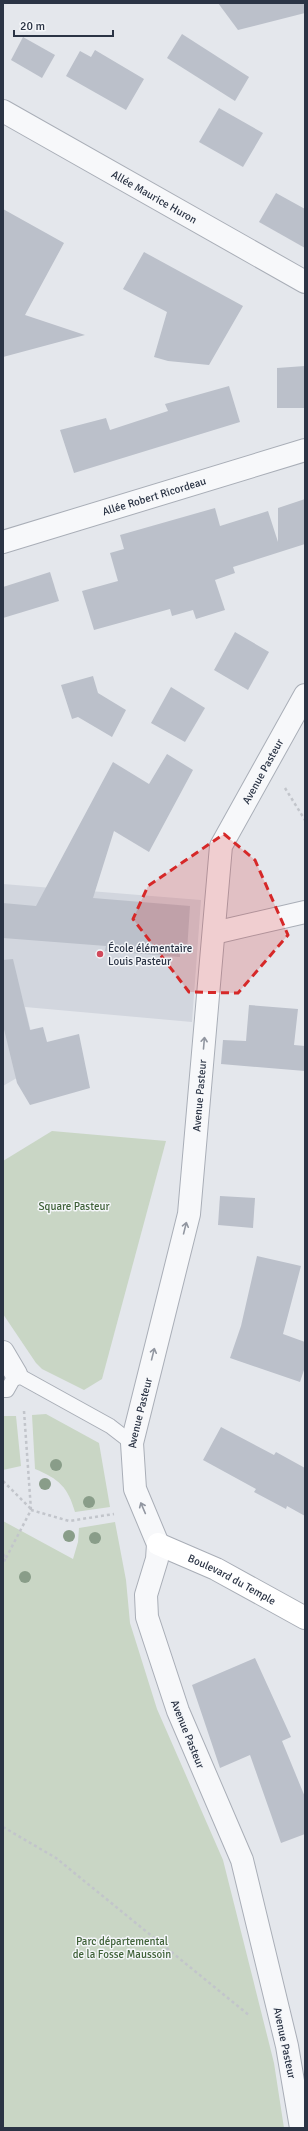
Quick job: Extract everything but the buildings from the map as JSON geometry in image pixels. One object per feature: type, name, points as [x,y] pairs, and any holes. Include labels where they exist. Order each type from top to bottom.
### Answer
[{"type":"street","name":"Allée Maurice Huron","points":[[3,111],[305,282]]},
{"type":"street","name":"Allée Robert Ricordeau","points":[[3,542],[305,450]]},
{"type":"street","name":"Avenue Pasteur","points":[[301,2128],[296,2050],[242,1860],[178,1711],[147,1617],[146,1595],[156,1559],[158,1544],[135,1489],[132,1443],[189,1214],[221,846],[305,696]]},
{"type":"street","points":[[214,933],[305,912]]},
{"type":"street","points":[[3,1352],[10,1382]]},
{"type":"street","name":"Boulevard du Temple","points":[[158,1544],[216,1569],[305,1618]]},
{"type":"lane","points":[[10,1382],[110,1426],[132,1443]]},
{"type":"path","points":[[3,1563],[31,1510],[24,1411]]},
{"type":"path","points":[[3,1481],[31,1510],[69,1521],[117,1514]]},
{"type":"path","points":[[3,1554],[6,1558]]},
{"type":"path","points":[[3,1827],[56,1858],[250,2016]]},
{"type":"highlighted area","points":[[224,834],[255,860],[288,935],[238,993],[189,992],[133,919],[148,886]]},
{"type":"shaded area","name":"École élémentaire Louis Pasteur","points":[[3,884],[201,900],[192,1022],[25,1007],[39,1065],[3,1086]]},
{"type":"green space","name":"Square Pasteur","points":[[52,1131],[166,1141],[102,1379],[84,1390],[42,1369],[36,1363],[3,1314],[3,1161]]},
{"type":"green space","points":[[46,1414],[99,1443],[110,1507],[75,1512],[66,1490],[56,1480],[35,1469],[32,1415]]},
{"type":"green space","points":[[3,1416],[16,1416],[21,1466],[3,1470]]},
{"type":"green space","name":"Parc départemental de la Fosse Maussoin","points":[[3,1521],[73,1559],[78,1542],[79,1528],[115,1522],[126,1580],[130,1623],[157,1709],[223,1860],[274,2063],[284,2128],[3,2128]]},
{"type":"place","name":"École élémentaire Louis Pasteur","points":[[100,954]]}]
